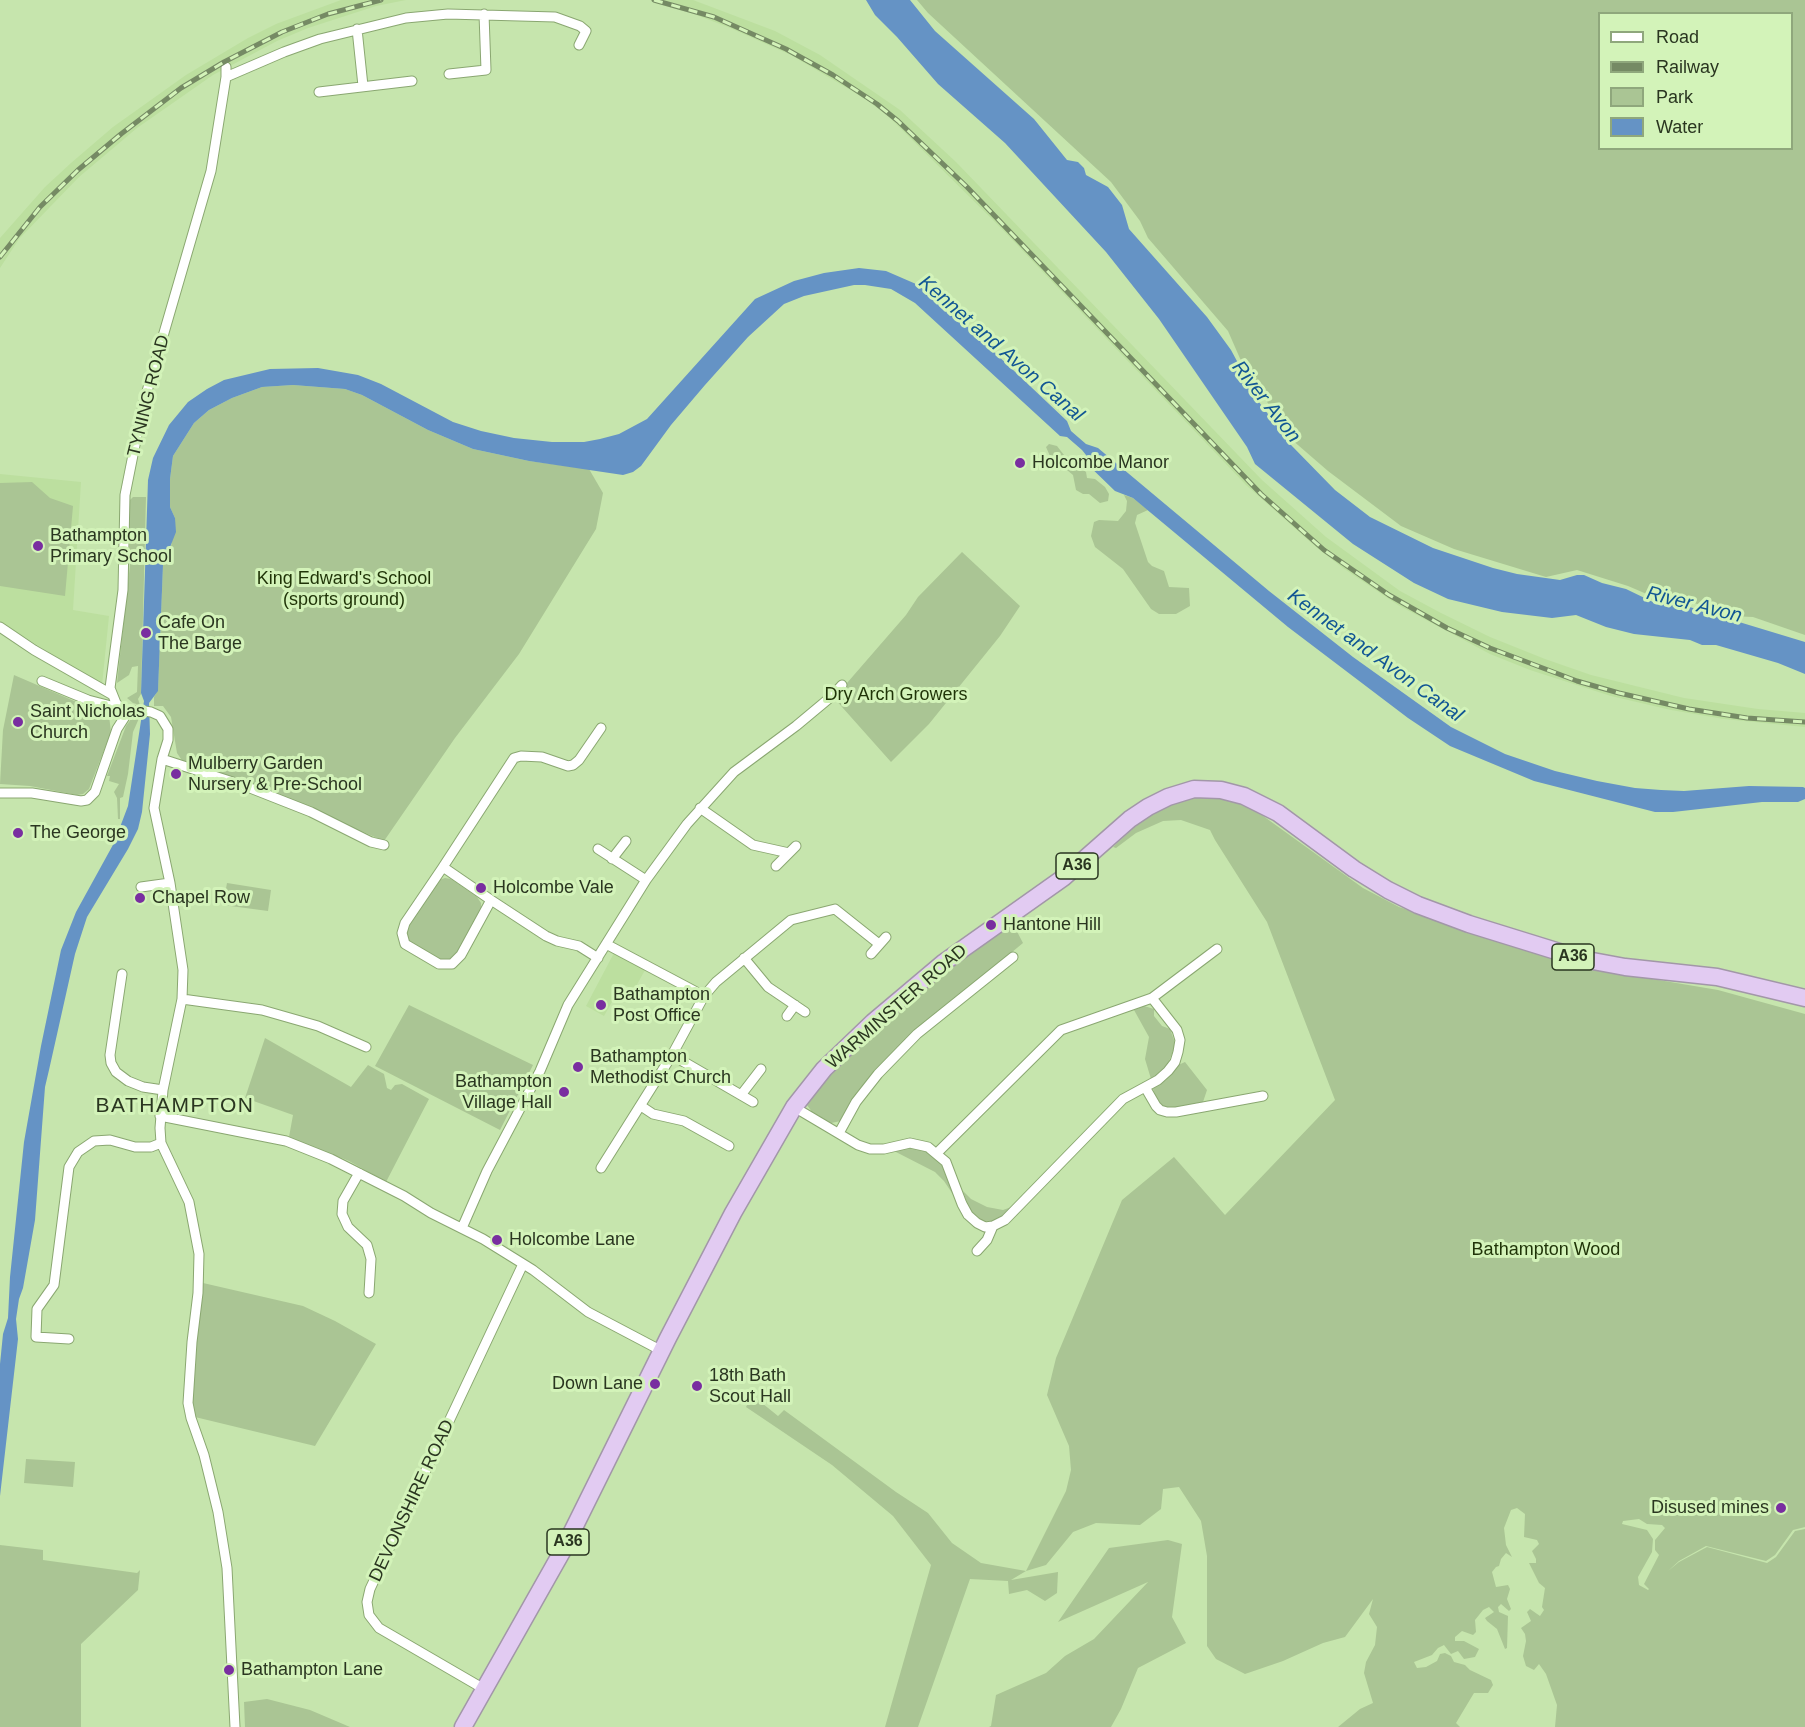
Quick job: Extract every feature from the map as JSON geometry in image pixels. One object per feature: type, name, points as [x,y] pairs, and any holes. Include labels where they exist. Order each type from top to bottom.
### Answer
[{"type":"highway","name":"WARMINSTER ROAD","points":[[464,1727],[563,1551],[733,1213],[794,1107],[824,1069],[873,1022],[943,963],[1063,878],[1130,819],[1148,807],[1168,797],[1194,789],[1221,790],[1244,796],[1278,813],[1354,869],[1389,890],[1418,905],[1468,924],[1582,959],[1625,967],[1717,977],[1805,998]]},
{"type":"street","points":[[226,78],[320,39],[406,18],[448,14],[555,17],[580,26],[586,32],[579,45]]},
{"type":"street","points":[[449,74],[486,70],[484,14]]},
{"type":"street","points":[[357,29],[363,86]]},
{"type":"street","name":"TYNING ROAD","points":[[111,694],[110,681],[123,590],[125,495],[144,405],[211,171],[226,67]]},
{"type":"street","points":[[319,92],[412,81]]},
{"type":"street","points":[[0,627],[34,650],[111,694],[126,712]]},
{"type":"street","points":[[42,681],[88,700],[126,712],[151,711],[163,720],[168,729],[168,740],[162,759],[154,808],[170,883],[182,958],[182,999],[163,1090],[160,1116],[162,1143],[189,1202],[199,1254],[198,1293],[188,1403],[218,1512],[227,1568],[235,1727]]},
{"type":"street","points":[[462,1228],[487,1171],[540,1071],[562,1017],[646,880],[700,808],[745,763],[796,726],[842,685]]},
{"type":"street","points":[[0,793],[32,793],[87,800],[95,792],[117,729],[126,712]]},
{"type":"street","points":[[491,900],[461,955],[452,963],[439,964],[405,944],[402,933],[405,923],[514,758],[521,756],[542,758],[568,766],[573,765],[601,728]]},
{"type":"street","points":[[162,759],[245,786],[311,812],[371,842],[384,844]]},
{"type":"street","points":[[700,808],[753,845],[792,850],[776,866]]},
{"type":"street","points":[[612,859],[626,841]]},
{"type":"street","points":[[598,849],[646,880]]},
{"type":"street","points":[[443,867],[546,936],[579,946],[598,958]]},
{"type":"street","points":[[141,886],[170,883]]},
{"type":"street","points":[[601,1168],[672,1055],[704,996],[716,982],[744,958],[792,920],[835,909],[883,941],[871,954]]},
{"type":"street","points":[[606,944],[704,996]]},
{"type":"street","points":[[937,1153],[1062,1030],[1152,998],[1217,948]]},
{"type":"street","points":[[839,1133],[856,1102],[878,1074],[917,1034],[1013,957]]},
{"type":"street","points":[[744,958],[768,987],[805,1012]]},
{"type":"street","points":[[122,974],[110,1055],[111,1063],[116,1072],[128,1082],[163,1090]]},
{"type":"street","points":[[794,1107],[858,1145],[870,1149],[920,1144],[937,1153],[946,1162],[968,1215],[986,1227],[993,1226],[1005,1220],[1123,1099],[1158,1080],[1175,1062],[1179,1040],[1177,1030],[1152,998]]},
{"type":"street","points":[[182,999],[262,1010],[318,1026],[366,1047]]},
{"type":"street","points":[[787,1016],[795,1005]]},
{"type":"street","points":[[672,1055],[753,1102]]},
{"type":"street","points":[[741,1095],[761,1069]]},
{"type":"street","points":[[1145,1087],[1156,1106],[1167,1112],[1263,1096]]},
{"type":"street","points":[[641,1106],[653,1114],[684,1120],[703,1136],[729,1146]]},
{"type":"street","points":[[160,1116],[286,1141],[331,1159],[483,1239],[523,1264],[588,1311],[662,1351]]},
{"type":"street","points":[[69,1340],[36,1337],[37,1309],[54,1285],[69,1167],[78,1152],[94,1141],[110,1140],[135,1147],[151,1147],[162,1143]]},
{"type":"street","points":[[608,1157],[617,1164]]},
{"type":"street","points":[[359,1173],[343,1201],[342,1214],[348,1227],[367,1245],[371,1259],[369,1293]]},
{"type":"street","points":[[977,1251],[987,1240],[993,1226]]},
{"type":"street","name":"DEVONSHIRE ROAD","points":[[484,1689],[379,1628],[369,1615],[367,1602],[370,1589],[523,1264]]},
{"type":"shaded area","points":[[341,0],[406,0],[376,6],[308,28],[277,41],[213,75],[137,128],[79,177],[19,239],[0,268],[0,238],[45,187],[113,127],[186,75],[248,38],[276,24]]},
{"type":"shaded area","points":[[655,0],[693,0],[775,31],[820,55],[900,110],[956,162],[1262,480],[1326,537],[1400,591],[1490,637],[1591,675],[1684,698],[1758,709],[1805,713],[1805,727],[1724,719],[1611,696],[1530,670],[1490,654],[1398,605],[1316,547],[1246,485],[1001,228],[889,117],[864,98],[791,55],[728,27],[691,13],[654,3]]},
{"type":"shaded area","name":"Bathampton Primary School","points":[[0,474],[81,482],[73,610],[109,616],[102,685],[0,622]]},
{"type":"shaded area","points":[[614,953],[645,970],[634,990],[622,984],[604,1016],[586,1006]]},
{"type":"green space","points":[[917,0],[1805,0],[1805,635],[1753,617],[1731,616],[1680,598],[1656,598],[1628,586],[1577,570],[1546,577],[1454,549],[1401,526],[1328,471],[1291,439],[1242,363],[1228,331],[1148,238],[1140,221],[1111,182],[928,13]]},
{"type":"green space","name":"King Edward's School (sports ground)","points":[[293,385],[345,389],[362,395],[428,430],[473,449],[529,461],[589,469],[603,493],[596,529],[519,654],[455,738],[384,841],[312,810],[185,765],[177,753],[171,717],[163,706],[154,706],[154,697],[158,690],[163,565],[171,547],[175,518],[170,507],[173,456],[194,423],[209,410],[232,398],[262,387]]},
{"type":"green space","points":[[1049,444],[1057,446],[1064,455],[1071,457],[1073,463],[1086,472],[1087,478],[1095,479],[1105,487],[1109,494],[1108,501],[1100,503],[1089,494],[1076,490],[1073,475],[1050,456],[1046,447]]},
{"type":"green space","points":[[32,482],[50,498],[73,506],[65,596],[0,586],[0,483]]},
{"type":"green space","points":[[1124,495],[1133,498],[1148,510],[1137,515],[1135,523],[1148,562],[1164,571],[1169,587],[1189,588],[1190,606],[1176,614],[1159,614],[1151,609],[1123,569],[1095,547],[1091,536],[1094,522],[1118,521],[1126,511],[1127,501]]},
{"type":"green space","points":[[133,497],[146,497],[141,694],[138,699],[140,705],[127,698],[137,692],[138,666],[132,667],[129,675],[117,683],[130,565],[129,501]]},
{"type":"green space","name":"Dry Arch Growers","points":[[962,552],[1020,606],[1000,636],[929,724],[891,762],[834,698],[906,615],[918,597]]},
{"type":"green space","points":[[14,675],[109,716],[111,732],[89,789],[83,794],[0,784],[3,730]]},
{"type":"green space","points":[[140,716],[133,732],[128,774],[123,797],[120,798],[120,819],[118,819],[117,798],[114,792],[119,784],[109,781],[110,776],[107,776],[126,726],[131,719]]},
{"type":"green space","name":"Bathampton Wood","points":[[1199,796],[1216,797],[1235,802],[1259,813],[1363,888],[1399,907],[1581,967],[1718,990],[1805,1014],[1805,1527],[1793,1530],[1775,1555],[1766,1561],[1706,1546],[1679,1561],[1668,1571],[1679,1562],[1707,1547],[1767,1563],[1776,1557],[1795,1531],[1805,1529],[1805,1727],[1555,1727],[1557,1705],[1546,1674],[1539,1664],[1534,1670],[1526,1666],[1523,1656],[1526,1641],[1521,1628],[1531,1621],[1527,1612],[1530,1609],[1540,1616],[1544,1610],[1542,1607],[1545,1588],[1539,1583],[1529,1563],[1536,1563],[1532,1551],[1539,1544],[1537,1540],[1524,1537],[1525,1514],[1517,1508],[1511,1510],[1504,1528],[1506,1545],[1512,1557],[1506,1553],[1499,1566],[1492,1572],[1496,1587],[1508,1585],[1510,1589],[1507,1599],[1511,1609],[1509,1611],[1501,1604],[1498,1607],[1499,1612],[1508,1616],[1507,1648],[1505,1649],[1497,1629],[1485,1618],[1494,1612],[1489,1607],[1483,1610],[1475,1620],[1476,1632],[1473,1635],[1462,1631],[1455,1637],[1455,1641],[1464,1641],[1479,1649],[1475,1657],[1464,1659],[1458,1651],[1451,1654],[1444,1645],[1432,1655],[1414,1662],[1417,1668],[1426,1667],[1437,1661],[1440,1654],[1445,1653],[1451,1656],[1454,1662],[1465,1665],[1470,1670],[1491,1680],[1493,1685],[1488,1693],[1474,1693],[1456,1723],[1460,1727],[1338,1727],[1360,1709],[1373,1703],[1364,1673],[1366,1662],[1375,1645],[1377,1627],[1369,1614],[1373,1599],[1345,1637],[1323,1643],[1283,1661],[1245,1674],[1216,1659],[1207,1646],[1207,1556],[1201,1521],[1179,1487],[1163,1489],[1161,1509],[1140,1525],[1096,1523],[1073,1532],[1046,1565],[1026,1571],[1066,1491],[1071,1470],[1069,1446],[1047,1395],[1056,1358],[1122,1200],[1174,1157],[1225,1215],[1335,1100],[1267,922],[1210,830],[1181,820],[1163,821],[1136,833],[1116,848],[1113,847],[1147,816],[1168,804]],"holes":[[[1639,1519],[1647,1524],[1662,1525],[1665,1528],[1655,1540],[1655,1550],[1659,1555],[1644,1584],[1648,1590],[1639,1585],[1638,1577],[1652,1552],[1653,1539],[1647,1530],[1622,1524],[1623,1521]]]},
{"type":"green space","points":[[451,879],[477,897],[481,903],[481,910],[458,953],[450,960],[440,960],[409,941],[405,934],[408,924],[439,880]]},
{"type":"green space","points":[[227,883],[271,890],[268,911],[223,905]]},
{"type":"green space","points":[[1012,922],[1023,943],[914,1033],[841,1121],[831,1123],[812,1112],[807,1105],[809,1096],[892,1013],[957,957]]},
{"type":"green space","points":[[409,1005],[533,1065],[500,1130],[375,1066]]},
{"type":"green space","points":[[1144,1006],[1154,1009],[1154,1016],[1162,1026],[1170,1029],[1174,1040],[1174,1049],[1167,1066],[1151,1079],[1145,1059],[1149,1037],[1134,1010]]},
{"type":"green space","points":[[265,1038],[351,1087],[368,1065],[384,1074],[387,1088],[391,1090],[395,1085],[402,1084],[429,1099],[386,1182],[349,1161],[289,1137],[293,1115],[245,1098]]},
{"type":"green space","points":[[1185,1062],[1207,1090],[1203,1102],[1173,1108],[1162,1106],[1158,1103],[1154,1086],[1166,1080],[1176,1066]]},
{"type":"green space","points":[[901,1148],[928,1152],[941,1160],[954,1196],[935,1172],[894,1151]]},
{"type":"green space","points":[[963,1191],[971,1199],[987,1207],[1003,1210],[1017,1205],[1008,1214],[993,1221],[983,1221],[970,1211]]},
{"type":"green space","points":[[203,1283],[303,1306],[376,1344],[315,1446],[195,1417],[192,1396],[194,1350]]},
{"type":"green space","points":[[752,1395],[778,1416],[784,1410],[928,1513],[952,1543],[981,1563],[1026,1571],[1011,1580],[1058,1572],[1057,1593],[1045,1601],[1027,1590],[1009,1594],[1008,1581],[970,1579],[918,1727],[885,1727],[931,1565],[893,1516],[832,1465],[746,1407]]},
{"type":"green space","points":[[26,1459],[75,1462],[73,1487],[24,1483]]},
{"type":"green space","points":[[1168,1540],[1182,1544],[1172,1617],[1186,1643],[1138,1668],[1111,1727],[989,1727],[996,1695],[1046,1673],[1065,1656],[1094,1639],[1148,1582],[1058,1622],[1109,1548]]},
{"type":"green space","points":[[0,1545],[43,1550],[43,1560],[137,1573],[140,1570],[138,1590],[81,1644],[81,1727],[0,1727]]},
{"type":"green space","points":[[267,1699],[310,1710],[350,1727],[245,1727],[244,1702]]},
{"type":"water","points":[[866,0],[910,0],[935,31],[1034,119],[1067,160],[1078,162],[1084,168],[1086,175],[1108,187],[1122,205],[1129,229],[1207,317],[1231,350],[1259,402],[1291,445],[1335,490],[1370,517],[1433,548],[1493,568],[1560,580],[1584,575],[1602,583],[1626,589],[1655,603],[1683,605],[1805,642],[1805,674],[1778,663],[1716,645],[1702,645],[1690,640],[1634,634],[1606,627],[1576,615],[1552,618],[1502,612],[1448,599],[1414,583],[1353,544],[1255,464],[1247,447],[1159,319],[1106,252],[1005,143],[938,84],[875,15]]},
{"type":"water","points":[[859,268],[886,271],[916,284],[931,295],[1067,421],[1071,431],[1086,444],[1098,448],[1269,591],[1353,657],[1451,727],[1505,754],[1555,771],[1597,781],[1635,788],[1684,791],[1749,786],[1803,787],[1805,788],[1805,799],[1798,802],[1762,802],[1655,812],[1534,781],[1450,746],[1408,718],[1288,627],[1133,498],[1115,491],[1084,461],[1086,455],[1082,450],[1067,437],[1060,436],[915,303],[891,289],[854,285],[804,296],[784,304],[748,337],[705,385],[671,425],[641,466],[623,475],[529,461],[473,449],[428,430],[362,395],[345,389],[293,385],[262,387],[232,398],[209,410],[194,423],[173,456],[170,507],[175,518],[176,532],[163,565],[158,691],[149,703],[150,734],[142,812],[138,829],[128,849],[87,917],[75,954],[45,1087],[35,1220],[16,1319],[18,1339],[0,1496],[0,1364],[3,1334],[8,1318],[24,1142],[61,950],[76,912],[114,843],[128,806],[144,701],[141,693],[148,480],[153,458],[169,425],[188,402],[224,380],[270,369],[318,368],[358,375],[381,384],[453,422],[481,431],[514,438],[552,442],[584,442],[600,439],[619,434],[647,419],[755,299],[794,281],[824,273]]},
{"type":"railway","points":[[0,257],[40,207],[78,170],[181,88],[224,62],[282,32],[328,14],[381,0]]},
{"type":"railway","points":[[654,0],[714,17],[786,49],[833,75],[877,104],[967,187],[1261,494],[1324,550],[1389,595],[1447,628],[1490,648],[1577,681],[1689,709],[1747,718],[1805,722]]},
{"type":"place","name":"Holcombe Manor","points":[[1020,463]]},
{"type":"place","name":"Bathampton Primary School","points":[[38,546]]},
{"type":"place","name":"Cafe On The Barge","points":[[146,633]]},
{"type":"place","name":"Saint Nicholas Church","points":[[18,722]]},
{"type":"place","name":"Mulberry Garden Nursery & Pre-School","points":[[176,774]]},
{"type":"place","name":"The George","points":[[18,833]]},
{"type":"place","name":"Holcombe Vale","points":[[481,888]]},
{"type":"place","name":"Chapel Row","points":[[140,898]]},
{"type":"place","name":"Hantone Hill","points":[[991,925]]},
{"type":"place","name":"Bathampton Post Office","points":[[601,1005]]},
{"type":"place","name":"Bathampton Methodist Church","points":[[578,1067]]},
{"type":"place","name":"Bathampton Village Hall","points":[[564,1092]]},
{"type":"place","name":"Holcombe Lane","points":[[497,1240]]},
{"type":"place","name":"Down Lane","points":[[655,1384]]},
{"type":"place","name":"18th Bath Scout Hall","points":[[697,1386]]},
{"type":"place","name":"Disused mines","points":[[1781,1508]]},
{"type":"place","name":"Bathampton Lane","points":[[229,1670]]},
{"type":"district","name":"BATHAMPTON","points":[[175,1106]]},
{"type":"water label","name":"Kennet and Avon Canal","points":[[1001,349]]},
{"type":"water label","name":"River Avon","points":[[1266,402]]},
{"type":"water label","name":"River Avon","points":[[1694,605]]},
{"type":"water label","name":"Kennet and Avon Canal","points":[[1375,656]]}]
